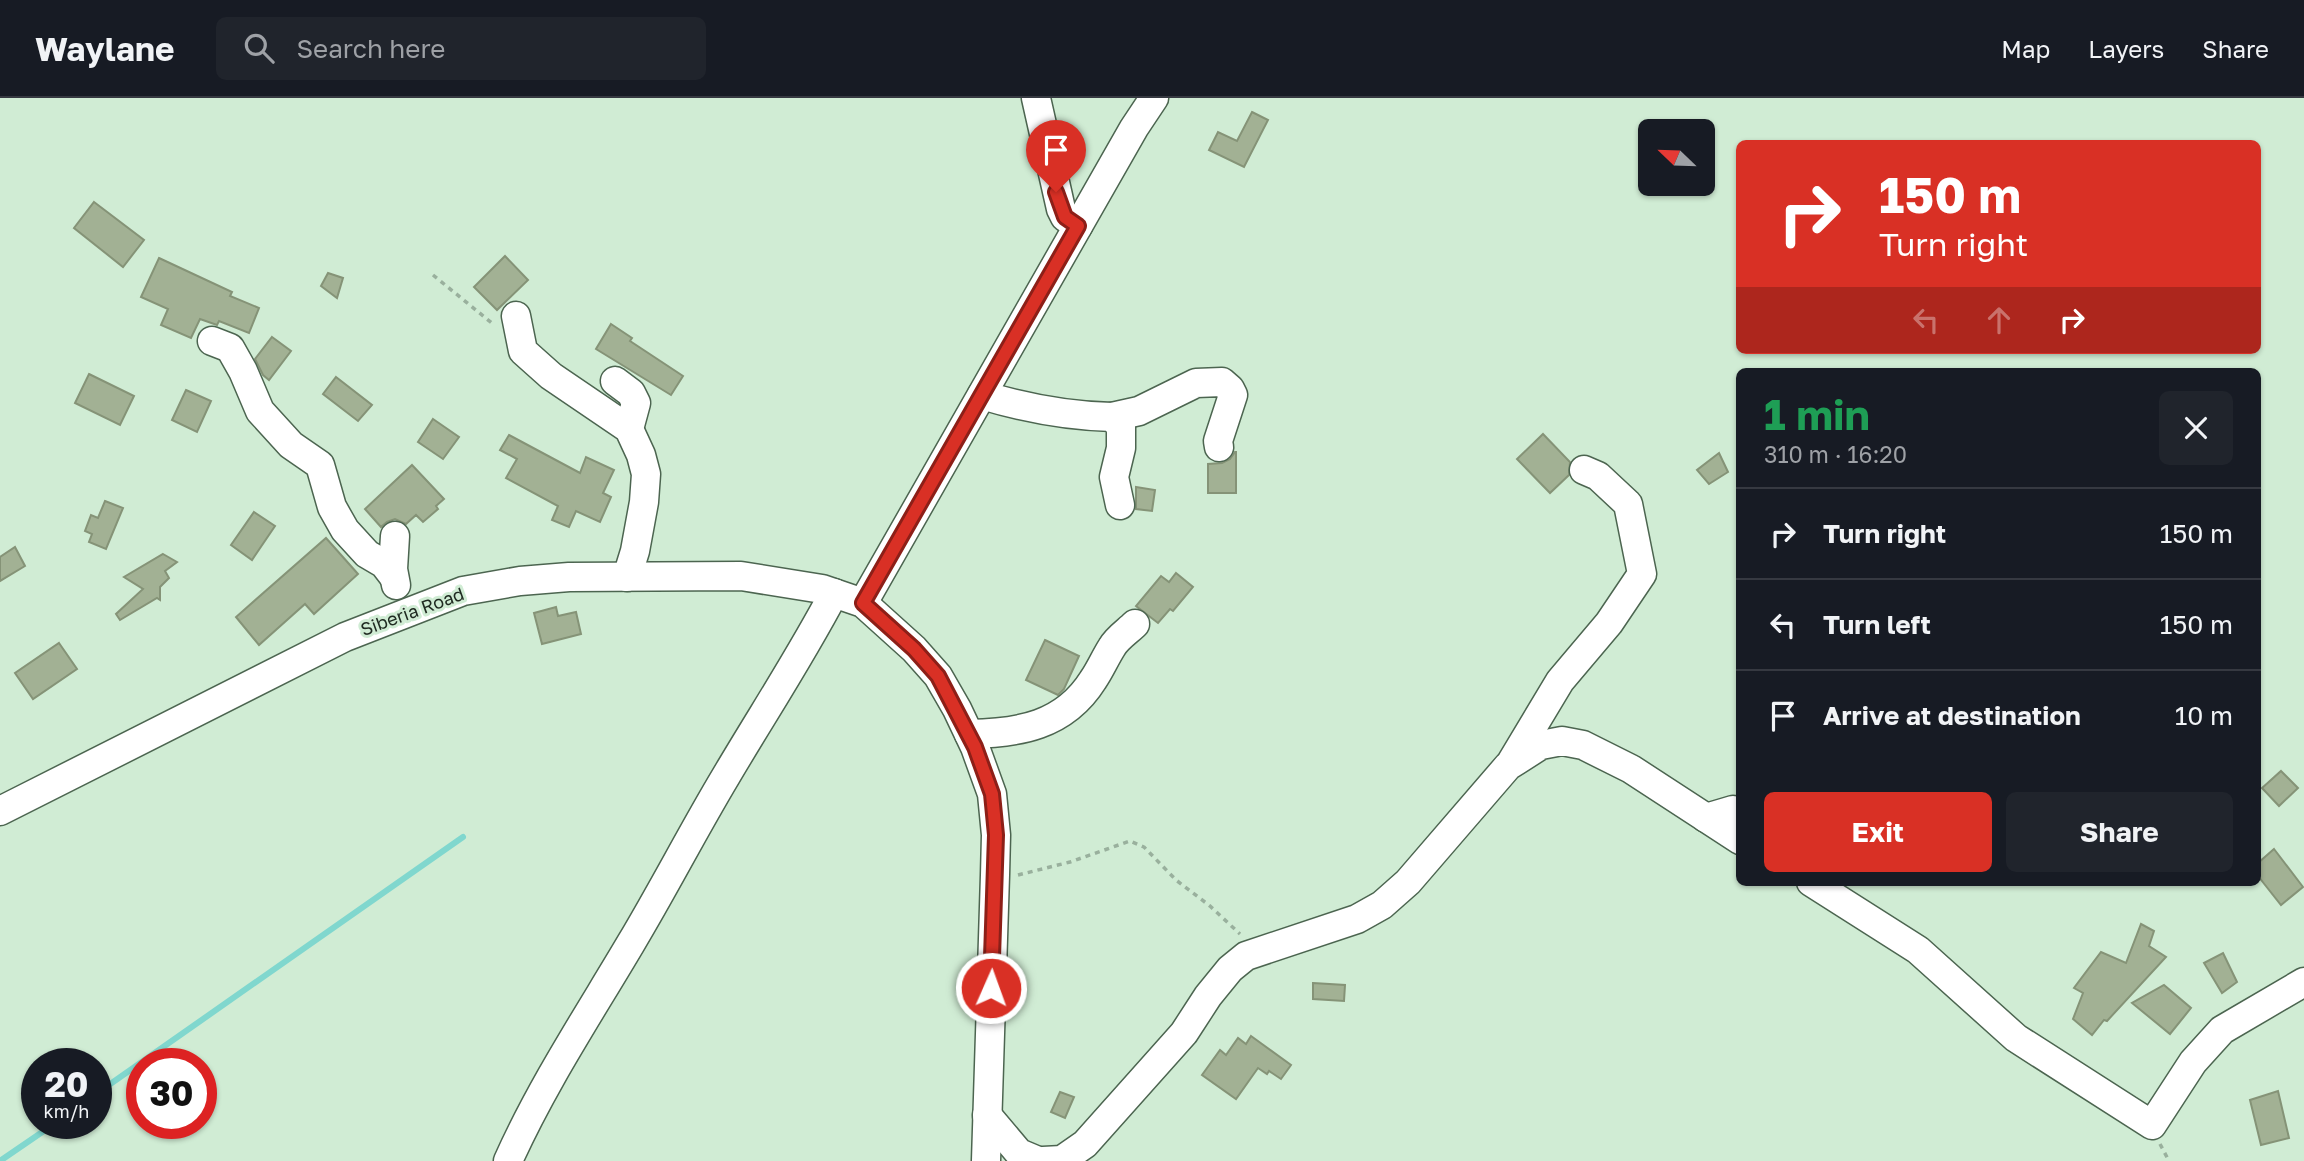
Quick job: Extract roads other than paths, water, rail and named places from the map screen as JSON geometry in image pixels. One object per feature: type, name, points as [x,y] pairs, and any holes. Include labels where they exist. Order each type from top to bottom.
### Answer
[{"type":"street","points":[[1036,98],[1061,209],[1065,217],[1078,226]]},
{"type":"street","points":[[986,1161],[996,835],[992,794],[969,734],[938,676],[914,649],[863,603],[1134,128],[1154,98]]},
{"type":"street","points":[[506,321],[523,351],[551,376],[629,429],[646,474],[635,551],[627,577]]},
{"type":"street","points":[[212,341],[230,348],[260,411],[291,445],[320,465],[332,507],[345,530],[367,554],[384,564],[394,577]]},
{"type":"street","points":[[615,381],[631,393],[636,404],[629,429]]},
{"type":"street","points":[[982,395],[1017,406],[1077,416],[1112,416],[1139,411],[1196,383],[1222,382],[1233,395],[1217,441],[1219,447]]},
{"type":"street","points":[[1112,416],[1121,426],[1121,448],[1114,477],[1120,505]]},
{"type":"street","points":[[987,1115],[1019,1153],[1040,1161],[1062,1160],[1085,1144],[1184,1033],[1208,996],[1230,969],[1246,956],[1357,919],[1382,905],[1408,882],[1508,766],[1560,681],[1609,623],[1642,574],[1628,504],[1598,476],[1584,470]]},
{"type":"street","points":[[395,536],[394,577],[406,612]]},
{"type":"street","name":"Siberia Road","points":[[0,811],[322,648],[463,591],[520,581],[569,577],[741,576],[780,581],[834,593],[863,603]]},
{"type":"street","points":[[508,1161],[520,1133],[549,1082],[637,934],[725,777],[809,641],[834,593]]},
{"type":"street","points":[[969,734],[999,733],[1061,716],[1092,682],[1113,644],[1135,624]]},
{"type":"street","points":[[1508,766],[1541,746],[1562,741],[1583,745],[1631,769],[1736,837]]},
{"type":"street","points":[[1706,818],[1736,810]]},
{"type":"street","points":[[1817,886],[1918,950],[2016,1038],[2152,1125],[2193,1062],[2222,1030],[2304,982]]},
{"type":"waterway","points":[[112,1083],[463,837]]},
{"type":"waterway","points":[[0,1161],[32,1139]]}]
